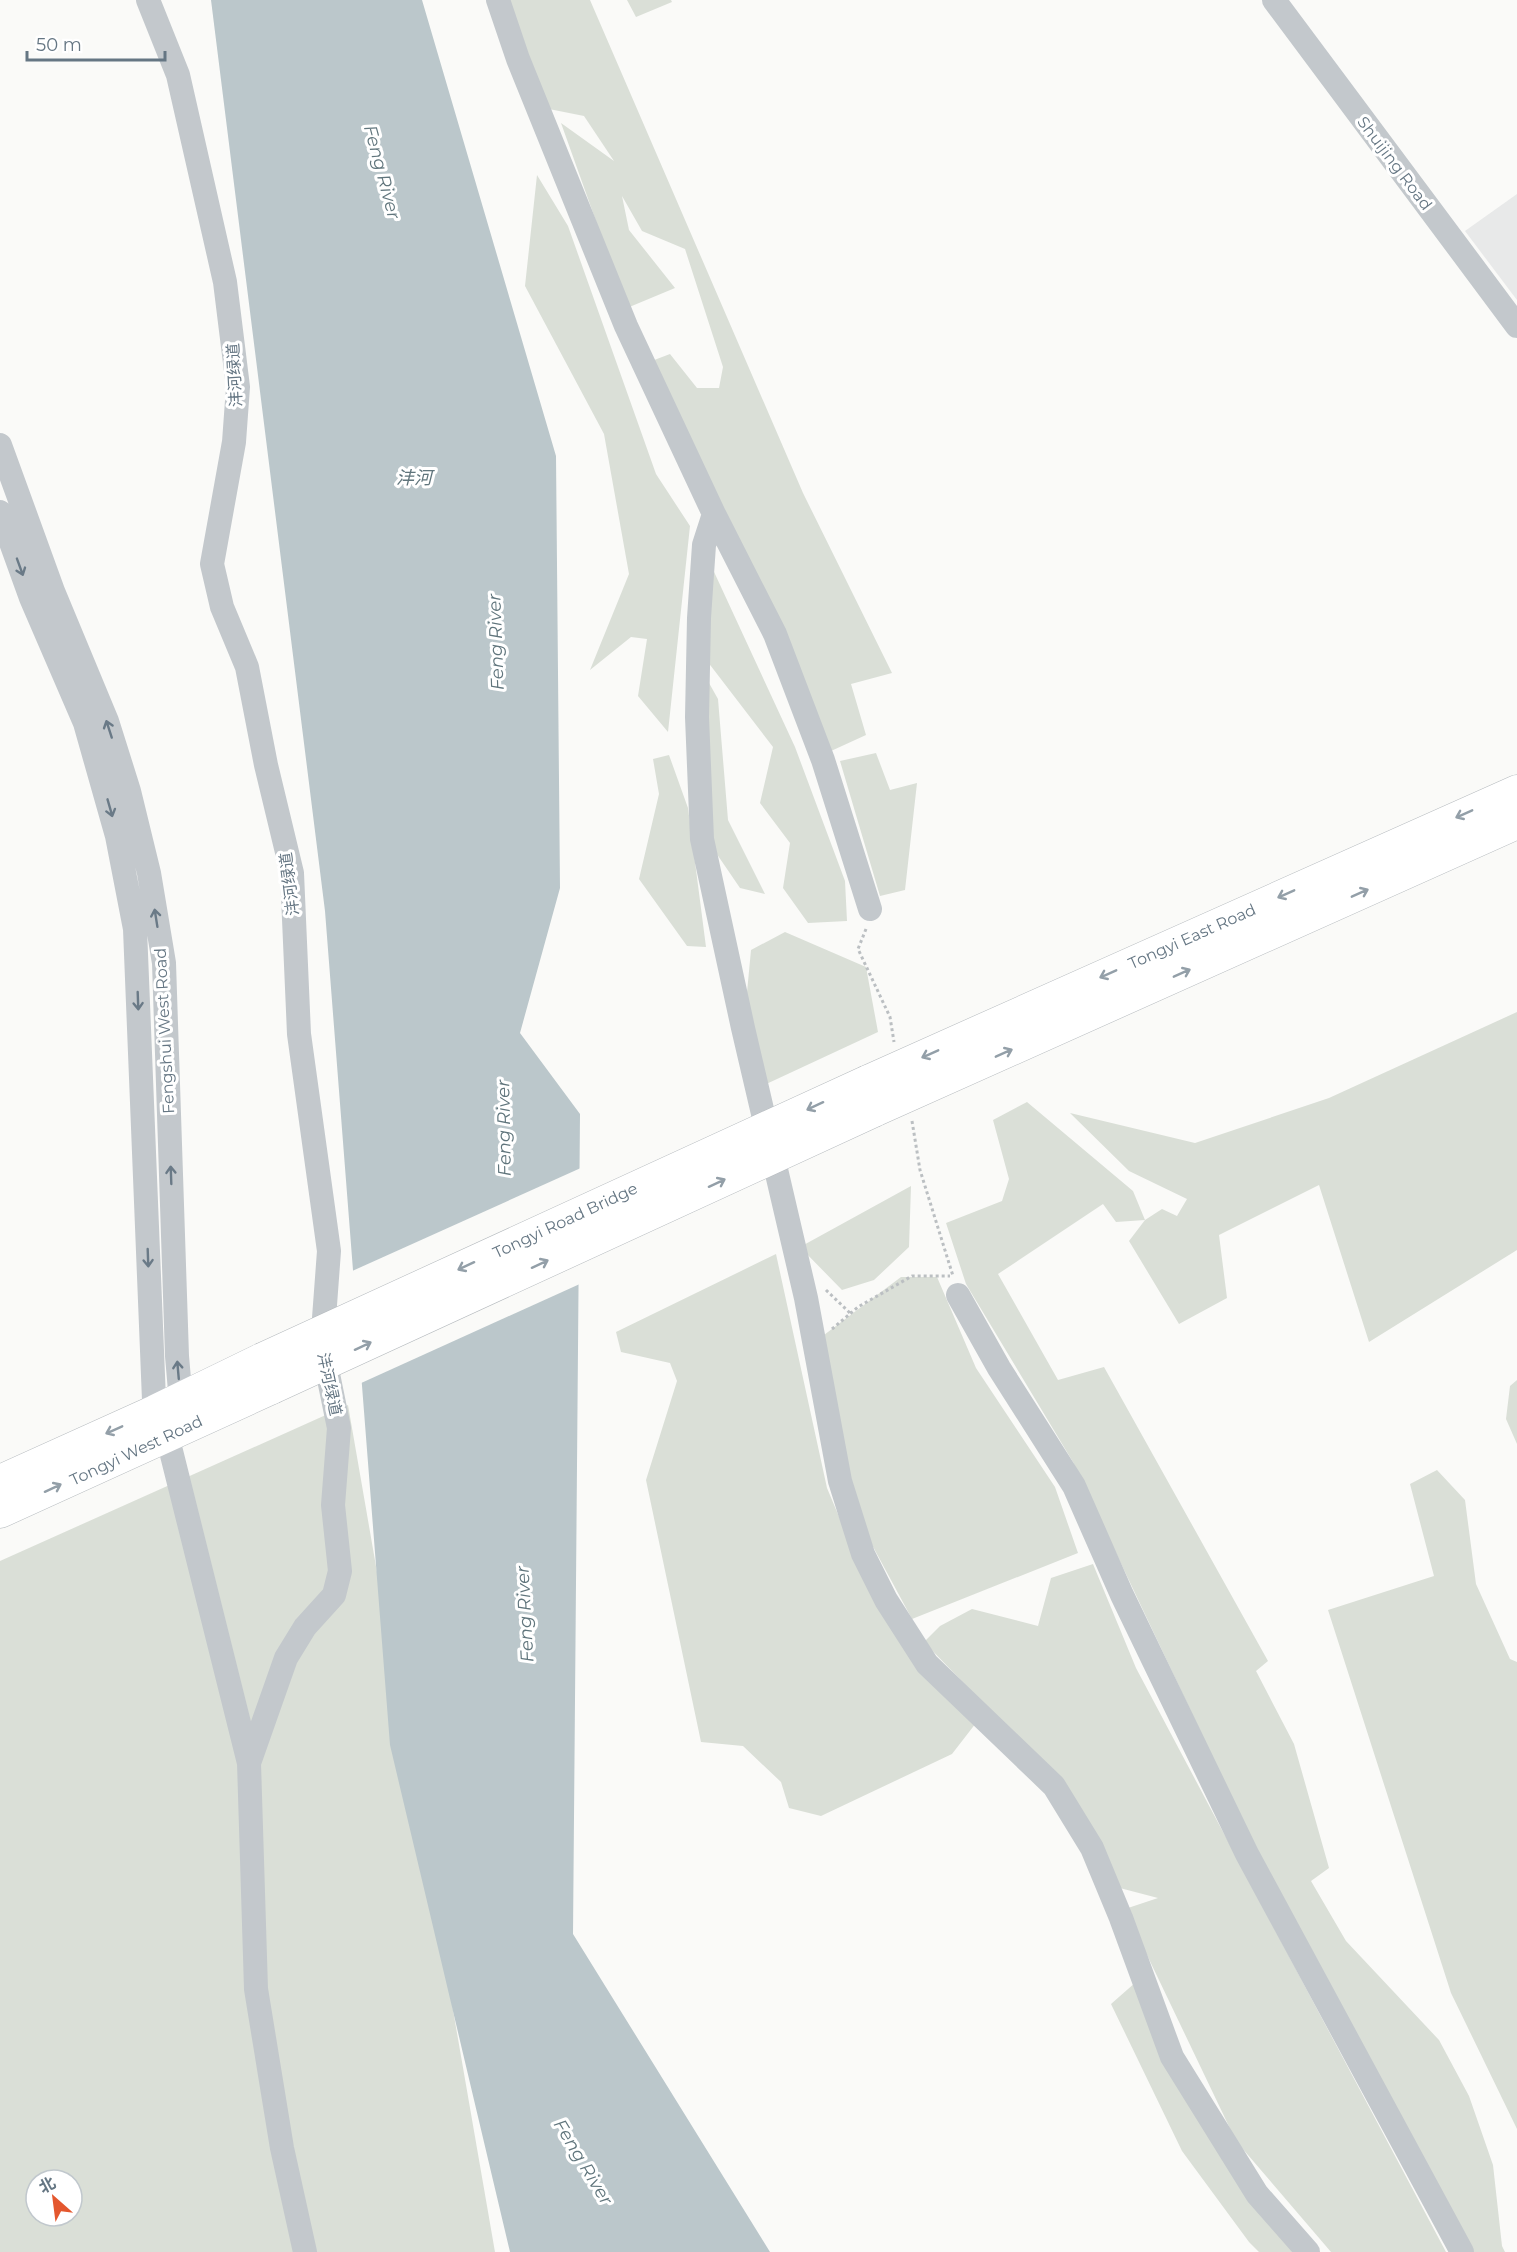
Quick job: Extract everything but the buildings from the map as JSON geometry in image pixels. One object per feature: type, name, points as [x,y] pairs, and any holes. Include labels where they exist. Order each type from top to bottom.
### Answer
[{"type":"main road","name":"Tongyi East Road","points":[[903,1082],[1517,790]]},
{"type":"main road","name":"Tongyi East Road","points":[[871,1096],[1517,823]]},
{"type":"main road","name":"Tongyi Road Bridge","points":[[267,1374],[871,1096]]},
{"type":"main road","name":"Tongyi West Road","points":[[0,1512],[168,1423],[267,1374]]},
{"type":"main road","name":"Tongyi West Road","points":[[0,1481],[168,1423]]},
{"type":"street","name":"沣河绿道","points":[[148,0],[178,75],[225,282],[238,387],[234,442],[213,564],[222,607],[248,667],[266,765],[292,873],[299,1034],[329,1251],[322,1345],[339,1428],[333,1505],[340,1571],[334,1595],[305,1627],[286,1658],[249,1763]]},
{"type":"street","points":[[498,0],[518,59],[626,326],[714,514],[775,634],[823,759],[870,909]]},
{"type":"street","name":"Shuijing Road","points":[[1274,0],[1517,326]]},
{"type":"street","name":"Fengshui West Road","points":[[0,445],[53,591],[106,721],[129,791],[149,873],[164,963],[177,1356],[168,1423]]},
{"type":"street","name":"Fengshui West Road","points":[[0,512],[31,598],[85,723],[117,836],[135,929],[168,1423]]},
{"type":"street","points":[[714,514],[704,545],[699,618],[697,717],[702,839],[815,1344],[840,1481],[863,1554],[886,1600],[927,1664],[1054,1786],[1092,1848],[1121,1918],[1172,2057],[1257,2194],[1308,2252]]},
{"type":"street","points":[[955,1286],[999,1368],[1074,1486],[1122,1595],[1247,1854],[1462,2252]]},
{"type":"street","points":[[168,1423],[249,1763],[256,1989],[282,2148],[305,2252]]},
{"type":"path","points":[[815,1344],[858,1306],[912,1276],[955,1286],[920,1170],[890,1017],[858,949],[869,921],[870,909]]},
{"type":"shaded area","points":[[503,0],[590,0],[803,493],[892,673],[851,684],[866,735],[831,751],[649,362],[670,354],[697,388],[719,388],[723,367],[685,249],[642,231],[622,196],[629,230],[675,288],[627,308],[561,123],[614,161],[584,116],[549,109]]},
{"type":"shaded area","points":[[627,0],[671,0],[672,2],[636,17]]},
{"type":"shaded area","points":[[537,175],[568,226],[656,474],[690,526],[668,732],[638,696],[647,639],[631,637],[590,670],[629,574],[604,434],[525,286]]},
{"type":"shaded area","points":[[1517,194],[1517,300],[1465,231]]},
{"type":"shaded area","points":[[709,561],[795,747],[845,881],[847,921],[808,923],[783,888],[790,843],[760,803],[773,747],[704,657]]},
{"type":"shaded area","points":[[700,667],[718,699],[728,820],[765,894],[740,888],[712,847]]},
{"type":"shaded area","points":[[876,753],[890,790],[917,783],[905,890],[880,896],[840,761]]},
{"type":"shaded area","points":[[669,755],[688,808],[706,947],[687,946],[639,879],[659,794],[653,759]]},
{"type":"shaded area","points":[[785,932],[866,967],[878,1032],[762,1086],[744,1024],[751,950]]},
{"type":"shaded area","points":[[1517,1012],[1517,1250],[1369,1342],[1319,1185],[1219,1235],[1227,1298],[1179,1324],[1129,1241],[1145,1220],[1162,1209],[1177,1216],[1187,1199],[1129,1171],[1070,1113],[1195,1143],[1329,1098]]},
{"type":"shaded area","points":[[1027,1102],[1133,1191],[1145,1220],[1116,1222],[1103,1204],[998,1274],[1058,1380],[1104,1367],[1268,1661],[1256,1671],[1294,1744],[1329,1868],[1311,1881],[1346,1941],[1439,2040],[1469,2096],[1493,2165],[1502,2246],[1505,2252],[1467,2252],[1248,1832],[1073,1462],[966,1284],[946,1223],[1002,1201],[1009,1179],[993,1120]]},
{"type":"shaded area","points":[[911,1186],[909,1247],[874,1280],[842,1290],[800,1247]]},
{"type":"shaded area","points":[[776,1254],[827,1488],[850,1543],[976,1723],[952,1754],[821,1816],[789,1808],[781,1782],[743,1746],[701,1742],[646,1480],[677,1381],[670,1363],[621,1352],[616,1332]]},
{"type":"shaded area","points":[[901,1277],[937,1277],[976,1368],[1055,1487],[1078,1553],[912,1619],[857,1517],[816,1341]]},
{"type":"shaded area","points":[[1517,1380],[1517,1444],[1506,1419],[1510,1386]]},
{"type":"shaded area","points":[[348,1405],[495,2252],[0,2252],[0,1561]]},
{"type":"shaded area","points":[[1437,1470],[1465,1500],[1476,1584],[1510,1659],[1517,1662],[1517,2129],[1451,1993],[1328,1610],[1434,1576],[1410,1484]]},
{"type":"shaded area","points":[[1093,1564],[1136,1668],[1446,2252],[1331,2252],[1236,2141],[1125,1909],[1158,1898],[1116,1887],[1041,1763],[924,1642],[940,1626],[972,1609],[1038,1626],[1051,1578]]},
{"type":"shaded area","points":[[1136,1982],[1299,2252],[1259,2252],[1249,2242],[1182,2151],[1111,2004]]},
{"type":"water","name":"沣河","points":[[211,0],[422,0],[556,456],[560,888],[520,1033],[580,1114],[573,1934],[770,2252],[510,2252],[390,1745],[325,911]]},
{"type":"pier","points":[[583,1167],[582,1283],[359,1384],[350,1272]]},
{"type":"water label","name":"Feng River","points":[[382,172]]},
{"type":"water label","name":"Feng River","points":[[496,642]]},
{"type":"water label","name":"Feng River","points":[[504,1128]]},
{"type":"water label","name":"Feng River","points":[[525,1614]]},
{"type":"water label","name":"Feng River","points":[[583,2162]]}]
